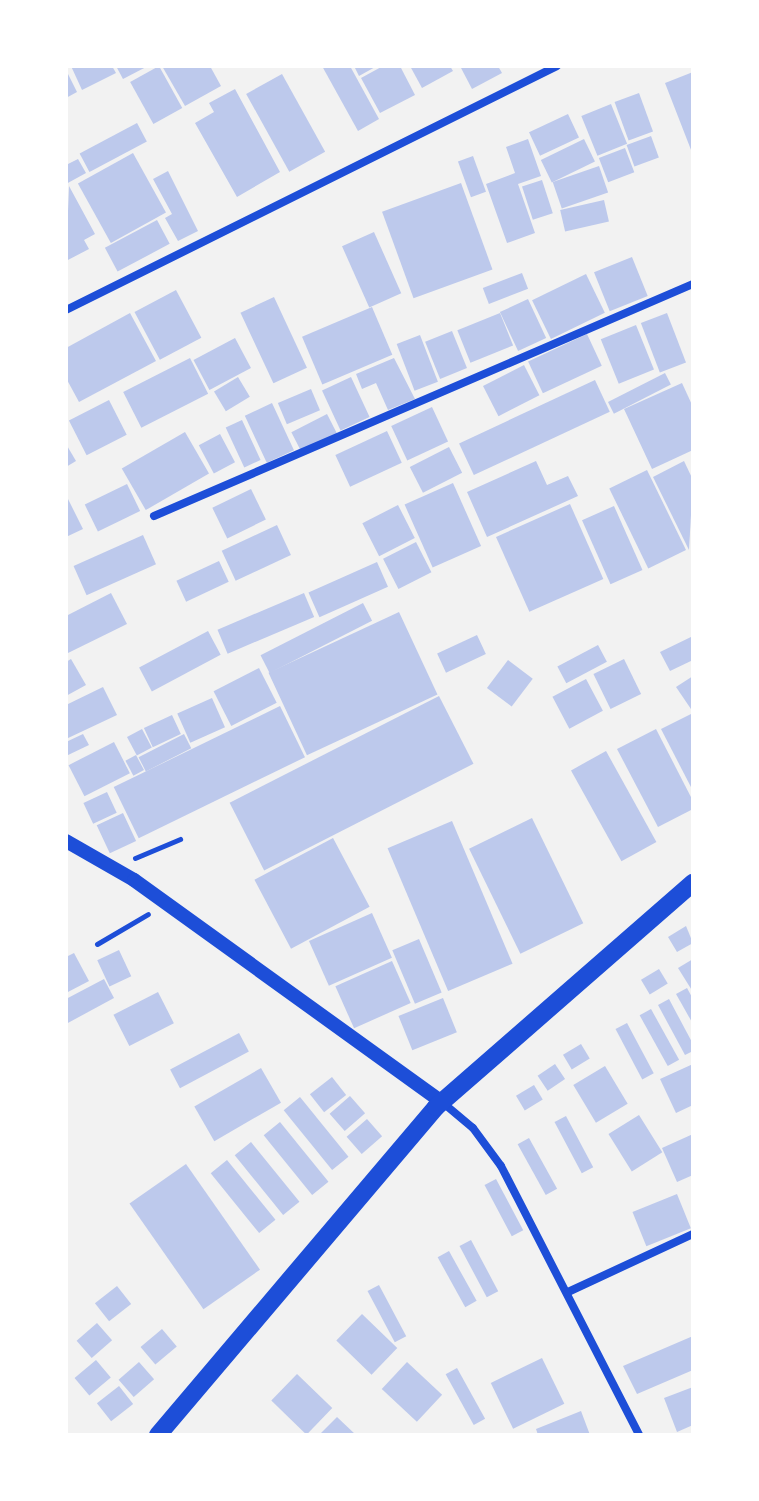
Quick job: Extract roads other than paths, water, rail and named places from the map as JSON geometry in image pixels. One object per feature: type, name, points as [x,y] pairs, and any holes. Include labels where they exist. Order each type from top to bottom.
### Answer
[{"type":"main road","points":[[158,1435],[442,1102],[693,883]]},
{"type":"street","points":[[66,310],[557,66]]},
{"type":"street","points":[[154,516],[693,284]]},
{"type":"street","points":[[66,841],[166,903],[442,1102],[490,1149],[568,1292],[639,1435]]},
{"type":"street","points":[[568,1292],[693,1234]]}]
